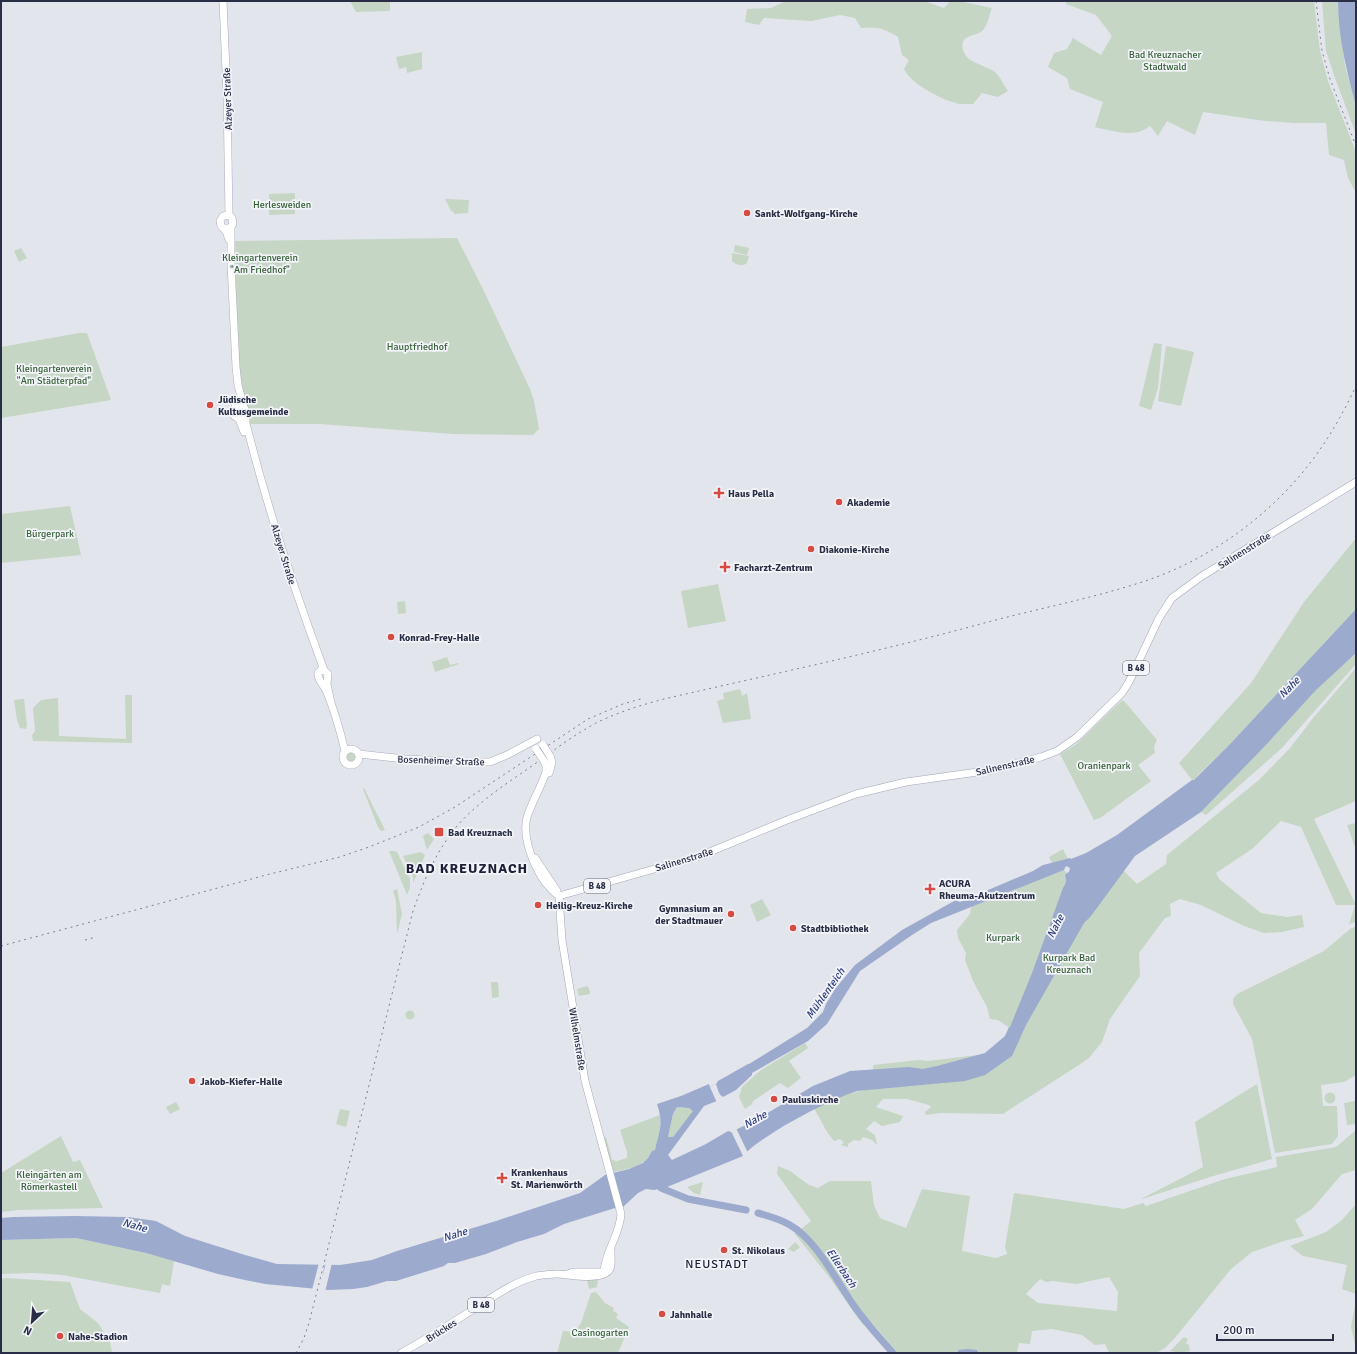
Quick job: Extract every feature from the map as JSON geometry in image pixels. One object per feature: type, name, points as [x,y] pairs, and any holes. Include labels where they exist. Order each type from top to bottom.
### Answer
[{"type":"main road","name":"Alzeyer Straße","points":[[223,1],[229,198],[226,203],[226,216]]},
{"type":"main road","points":[[226,216],[233,221],[228,228],[220,225],[220,221],[226,216]]},
{"type":"main road","name":"Alzeyer Straße","points":[[228,228],[231,249],[234,334],[238,385],[242,409],[257,465],[321,671],[327,671],[328,674],[324,680],[337,722],[347,744],[348,750]]},
{"type":"main road","name":"Alzeyer Straße","points":[[242,409],[234,409],[233,415],[235,418],[239,419],[257,465]]},
{"type":"main road","points":[[239,419],[242,418],[242,409]]},
{"type":"main road","name":"Salinenstraße","points":[[557,897],[700,856],[787,820],[856,794],[906,782],[992,770],[1041,757],[1057,751],[1077,738],[1122,693],[1129,682],[1166,606],[1172,598],[1202,576],[1356,482]]},
{"type":"main road","name":"Bosenheimer Straße","points":[[359,757],[490,762],[500,759],[537,739],[539,747]]},
{"type":"main road","points":[[529,743],[539,747]]},
{"type":"main road","name":"Wilhelmstraße","points":[[539,747],[552,762],[549,773],[526,821],[526,834],[530,848],[556,888],[562,940],[585,1081],[621,1214],[619,1229],[610,1253]]},
{"type":"main road","points":[[355,749],[359,757],[355,764],[347,764],[343,757],[348,750],[355,749]]},
{"type":"main road","name":"Brückes","points":[[401,1353],[520,1282],[548,1274],[604,1272],[610,1253]]},
{"type":"main road","name":"Brückes","points":[[567,1274],[586,1277],[603,1274],[609,1271],[611,1266],[610,1253]]},
{"type":"green space","points":[[350,1],[390,1],[390,11],[356,12]]},
{"type":"green space","points":[[786,1],[924,1],[944,8],[950,1],[959,1],[992,8],[984,29],[979,33],[965,39],[962,45],[965,55],[996,73],[1008,91],[998,97],[982,93],[973,104],[960,104],[937,96],[920,86],[904,69],[909,60],[902,55],[898,37],[881,29],[871,27],[861,28],[855,18],[840,15],[811,21],[764,18],[759,25],[745,22],[747,9],[771,8]]},
{"type":"green space","name":"Bad Kreuznacher Stadtwald","points":[[1066,1],[1314,1],[1320,51],[1328,81],[1356,152],[1356,193],[1348,178],[1344,160],[1329,155],[1326,123],[1265,121],[1203,112],[1195,135],[1167,121],[1158,136],[1150,126],[1144,130],[1130,133],[1095,127],[1103,102],[1070,89],[1067,78],[1048,67],[1054,53],[1067,49],[1073,38],[1101,55],[1112,36],[1096,15],[1066,4]]},
{"type":"green space","points":[[1322,1],[1338,1],[1345,66],[1356,107],[1356,134],[1326,51]]},
{"type":"green space","points":[[422,52],[422,69],[407,73],[406,67],[399,69],[396,57]]},
{"type":"green space","name":"Herlesweiden","points":[[295,193],[295,214],[269,215],[269,194]]},
{"type":"green space","points":[[445,199],[469,200],[468,213],[454,214]]},
{"type":"green space","name":"Hauptfriedhof","points":[[457,238],[530,389],[534,401],[539,429],[533,435],[453,434],[320,424],[250,424],[241,379],[237,333],[235,241]]},
{"type":"green space","points":[[735,245],[749,248],[747,255],[734,252]]},
{"type":"green space","points":[[21,248],[27,258],[19,262],[14,251]]},
{"type":"green space","points":[[732,253],[749,256],[747,263],[741,265],[735,264],[732,261]]},
{"type":"green space","name":"Kleingartenverein \"Am Städterpfad\"","points":[[79,333],[87,333],[111,400],[1,418],[1,347]]},
{"type":"green space","points":[[1154,343],[1162,344],[1158,388],[1151,410],[1139,406]]},
{"type":"green space","points":[[1166,346],[1194,352],[1181,406],[1158,401]]},
{"type":"green space","name":"Bürgerpark","points":[[70,506],[81,555],[1,563],[1,514]]},
{"type":"green space","points":[[1356,538],[1356,609],[1232,742],[1197,776],[1196,779],[1192,780],[1179,763],[1251,683],[1304,602]]},
{"type":"green space","points":[[718,584],[726,621],[688,628],[681,591]]},
{"type":"green space","points":[[405,601],[406,613],[398,614],[397,602]]},
{"type":"green space","points":[[1356,653],[1356,664],[1282,748],[1206,815],[1201,812],[1266,745],[1315,690]]},
{"type":"green space","points":[[447,657],[450,665],[459,664],[435,672],[432,662]]},
{"type":"green space","points":[[1356,668],[1356,801],[1314,819],[1356,905],[1356,922],[1349,924],[1355,905],[1336,905],[1301,827],[1281,821],[1252,849],[1216,873],[1219,879],[1261,913],[1287,917],[1302,915],[1304,927],[1282,932],[1264,933],[1244,926],[1201,905],[1180,899],[1170,904],[1171,916],[1165,918],[1139,953],[1140,976],[1110,1019],[1102,1042],[1088,1059],[1003,1114],[940,1113],[926,1115],[925,1112],[931,1107],[929,1105],[907,1099],[883,1099],[876,1107],[903,1116],[900,1122],[882,1126],[874,1121],[866,1129],[875,1135],[877,1145],[872,1140],[863,1137],[860,1141],[854,1140],[848,1144],[848,1147],[841,1145],[844,1142],[840,1139],[834,1141],[827,1132],[814,1108],[828,1101],[858,1091],[874,1089],[873,1065],[919,1060],[928,1061],[986,1054],[1004,1039],[1010,1028],[998,1020],[990,1019],[987,1007],[973,981],[965,960],[966,953],[958,938],[957,930],[970,914],[971,907],[1064,870],[1067,873],[1065,875],[1123,870],[1137,884],[1166,864],[1167,855],[1260,779],[1290,748],[1314,717]]},
{"type":"green space","points":[[740,689],[742,696],[747,693],[751,719],[723,723],[717,701],[724,699],[723,693]]},
{"type":"green space","points":[[125,695],[132,695],[132,743],[33,741],[32,735],[35,731],[33,708],[41,700],[58,698],[59,736],[126,739]]},
{"type":"green space","points":[[24,699],[27,725],[26,729],[20,728],[17,720],[14,700]]},
{"type":"green space","name":"Oranienpark","points":[[1122,700],[1157,740],[1154,746],[1155,753],[1138,765],[1151,781],[1100,818],[1094,820],[1060,754],[1075,745]]},
{"type":"green space","points":[[351,751],[355,753],[357,757],[355,761],[351,763],[347,761],[345,757],[347,753]]},
{"type":"green space","points":[[364,788],[385,830],[381,831],[378,827],[363,789]]},
{"type":"green space","points":[[1356,823],[1356,850],[1347,825]]},
{"type":"green space","points":[[428,833],[434,839],[427,850],[423,836]]},
{"type":"green space","points":[[1063,849],[1068,859],[1052,863],[1049,857]]},
{"type":"green space","points":[[389,851],[397,852],[410,879],[410,888],[407,895]]},
{"type":"green space","points":[[421,852],[425,855],[413,883],[413,877],[403,856]]},
{"type":"green space","points":[[397,889],[402,914],[397,934],[396,901],[393,891]]},
{"type":"green space","points":[[762,899],[771,915],[757,922],[750,905]]},
{"type":"green space","points":[[1356,926],[1356,1075],[1344,1082],[1321,1085],[1323,1106],[1337,1106],[1338,1136],[1332,1144],[1275,1153],[1252,1039],[1233,1004],[1233,999],[1237,994],[1324,951],[1350,929]]},
{"type":"green space","points":[[491,982],[498,982],[499,997],[492,998]]},
{"type":"green space","points":[[587,986],[590,994],[579,996],[577,989]]},
{"type":"green space","points":[[408,1011],[412,1011],[414,1015],[412,1019],[408,1019],[406,1017],[406,1013]]},
{"type":"green space","points":[[805,1043],[808,1048],[789,1061],[801,1078],[788,1088],[780,1083],[753,1101],[752,1104],[745,1109],[739,1097],[742,1087],[761,1070]]},
{"type":"green space","points":[[1257,1084],[1272,1159],[1141,1199],[1203,1167],[1195,1122]]},
{"type":"green space","points":[[1330,1092],[1334,1094],[1336,1098],[1334,1102],[1330,1104],[1326,1102],[1324,1098],[1326,1094]]},
{"type":"green space","points":[[1355,1101],[1356,1124],[1347,1125],[1344,1103]]},
{"type":"green space","points":[[176,1102],[180,1109],[170,1114],[166,1107]]},
{"type":"green space","points":[[677,1107],[689,1108],[694,1111],[673,1137],[668,1137],[673,1114]]},
{"type":"green space","points":[[340,1109],[350,1111],[346,1127],[336,1124]]},
{"type":"green space","points":[[660,1115],[660,1129],[655,1150],[644,1162],[613,1172],[602,1138],[606,1137],[612,1160],[617,1161],[627,1158],[627,1152],[620,1130]]},
{"type":"green space","points":[[1356,1130],[1356,1170],[1342,1174],[1312,1209],[1295,1220],[1304,1236],[1252,1252],[1231,1269],[1174,1339],[1165,1348],[1156,1353],[1109,1353],[1105,1344],[1095,1345],[1082,1335],[1052,1329],[1032,1331],[1030,1344],[1019,1343],[1017,1353],[898,1353],[872,1323],[863,1325],[829,1277],[795,1234],[811,1221],[777,1174],[778,1166],[790,1171],[809,1185],[818,1188],[830,1181],[871,1181],[874,1205],[880,1218],[906,1228],[922,1189],[970,1196],[962,1251],[996,1258],[1007,1254],[1005,1247],[1014,1193],[1124,1209],[1143,1203],[1146,1206],[1225,1179],[1277,1167],[1276,1157],[1336,1147]],"holes":[[[1109,1277],[1118,1292],[1117,1311],[1038,1303],[1026,1294],[1040,1279],[1046,1282],[1053,1281],[1076,1284]]]},
{"type":"green space","name":"Kleingärten am Römerkastell","points":[[61,1136],[73,1162],[80,1160],[103,1208],[19,1210],[1,1212],[1,1173]]},
{"type":"green space","points":[[703,1182],[700,1195],[694,1193],[687,1187]]},
{"type":"green space","points":[[1356,1204],[1356,1294],[1342,1289],[1347,1265],[1303,1256],[1290,1246],[1326,1232],[1342,1220]]},
{"type":"green space","points":[[76,1238],[146,1253],[174,1261],[170,1286],[162,1284],[160,1293],[62,1275],[34,1273],[1,1274],[1,1240]]},
{"type":"green space","points":[[795,1242],[800,1247],[794,1252],[788,1249]]},
{"type":"green space","points":[[6,1278],[70,1282],[80,1309],[98,1323],[110,1342],[112,1353],[1,1353],[1,1279]]},
{"type":"green space","points":[[587,1280],[598,1280],[597,1287],[589,1289]]},
{"type":"green space","name":"Casinogarten","points":[[596,1292],[605,1303],[614,1308],[613,1311],[618,1314],[616,1318],[629,1327],[618,1353],[557,1353],[563,1331],[575,1332],[581,1323],[591,1293]]},
{"type":"green space","points":[[1356,1299],[1356,1348],[1351,1327]]},
{"type":"green space","points":[[1184,1337],[1188,1339],[1186,1343],[1189,1345],[1190,1351],[1181,1353],[1170,1351]]},
{"type":"water","points":[[1338,1],[1356,1],[1356,107],[1341,41]]},
{"type":"water","name":"Nahe","points":[[1356,609],[1356,653],[1315,691],[1266,745],[1201,812],[1135,856],[1091,916],[1084,923],[1026,1025],[1012,1056],[985,1075],[965,1081],[857,1091],[828,1103],[782,1127],[756,1144],[743,1156],[667,1187],[654,1190],[646,1189],[638,1193],[623,1207],[615,1208],[564,1224],[544,1234],[517,1242],[486,1254],[455,1263],[448,1263],[444,1266],[396,1281],[387,1281],[367,1287],[328,1290],[265,1284],[218,1274],[146,1253],[76,1238],[1,1240],[1,1218],[74,1216],[128,1217],[156,1221],[185,1236],[277,1264],[340,1265],[372,1260],[580,1193],[605,1175],[629,1169],[643,1163],[652,1151],[655,1150],[660,1123],[657,1104],[709,1084],[710,1087],[716,1084],[718,1081],[749,1064],[807,1028],[823,1012],[835,989],[855,965],[902,930],[956,900],[960,902],[1033,871],[1043,865],[1071,859],[1086,853],[1117,835],[1194,780],[1232,742]],"holes":[[[1066,866],[1070,868],[1069,872],[1065,875],[1065,883],[1032,973],[1010,1027],[1005,1036],[985,1053],[923,1069],[909,1067],[850,1071],[813,1086],[754,1121],[731,1132],[728,1131],[706,1144],[672,1160],[668,1155],[704,1106],[717,1101],[723,1096],[736,1090],[752,1075],[752,1073],[808,1041],[827,1024],[860,971],[931,923],[1064,870]],[[677,1107],[689,1108],[693,1111],[673,1137],[668,1137],[673,1114]]]},
{"type":"water","points":[[958,1350],[977,1350],[978,1353],[958,1353]]},
{"type":"pier","points":[[716,1084],[719,1093],[723,1098],[717,1103],[710,1087]]},
{"type":"pier","points":[[736,1128],[748,1153],[744,1158],[730,1130]]},
{"type":"pier","points":[[319,1263],[325,1263],[322,1278],[326,1263],[332,1263],[325,1292],[312,1290]]},
{"type":"waterway","name":"Ellerbach","points":[[657,1181],[661,1188],[688,1199],[746,1210]]},
{"type":"waterway","name":"Ellerbach","points":[[758,1213],[790,1225],[808,1240],[824,1260],[852,1303],[893,1353]]},
{"type":"railway","points":[[1316,1],[1322,51],[1330,79],[1356,146]]},
{"type":"railway","points":[[296,1353],[304,1338],[309,1323],[413,911],[426,877],[442,846],[464,818],[500,788],[580,732],[598,722],[630,709],[664,699],[820,664],[1099,595],[1167,573],[1219,545],[1244,528],[1289,488],[1308,466],[1325,442],[1342,414],[1356,386]]},
{"type":"railway","points":[[1,946],[270,874],[340,857],[369,847],[419,827],[455,807],[588,719],[623,704],[644,698]]},
{"type":"railway","points":[[85,940],[96,937]]},
{"type":"place","name":"Sankt-Wolfgang-Kirche","points":[[747,213]]},
{"type":"place","name":"Jüdische Kultusgemeinde","points":[[210,405]]},
{"type":"place","name":"Haus Pella","points":[[719,493]]},
{"type":"place","name":"Akademie","points":[[839,502]]},
{"type":"place","name":"Diakonie-Kirche","points":[[811,549]]},
{"type":"place","name":"Facharzt-Zentrum","points":[[725,567]]},
{"type":"place","name":"Konrad-Frey-Halle","points":[[391,637]]},
{"type":"place","name":"Bad Kreuznach","points":[[439,832]]},
{"type":"place","name":"ACURA Rheuma-Akutzentrum","points":[[930,889]]},
{"type":"place","name":"Heilig-Kreuz-Kirche","points":[[538,905]]},
{"type":"place","name":"Gymnasium an der Stadtmauer","points":[[731,914]]},
{"type":"place","name":"Stadtbibliothek","points":[[793,928]]},
{"type":"place","name":"Jakob-Kiefer-Halle","points":[[192,1081]]},
{"type":"place","name":"Pauluskirche","points":[[774,1099]]},
{"type":"place","name":"Krankenhaus St. Marienwörth","points":[[502,1178]]},
{"type":"place","name":"St. Nikolaus","points":[[724,1250]]},
{"type":"place","name":"Jahnhalle","points":[[662,1314]]},
{"type":"place","name":"Nahe-Stadion","points":[[60,1336]]},
{"type":"district","name":"BAD KREUZNACH","points":[[467,868]]},
{"type":"district","name":"NEUSTADT","points":[[717,1264]]},
{"type":"park label","name":"Kleingartenverein \"Am Friedhof\"","points":[[260,262]]},
{"type":"park label","name":"Kurpark","points":[[1003,937]]},
{"type":"park label","name":"Kurpark Bad Kreuznach","points":[[1069,962]]},
{"type":"water label","name":"Mühlenteich","points":[[825,993]]}]
